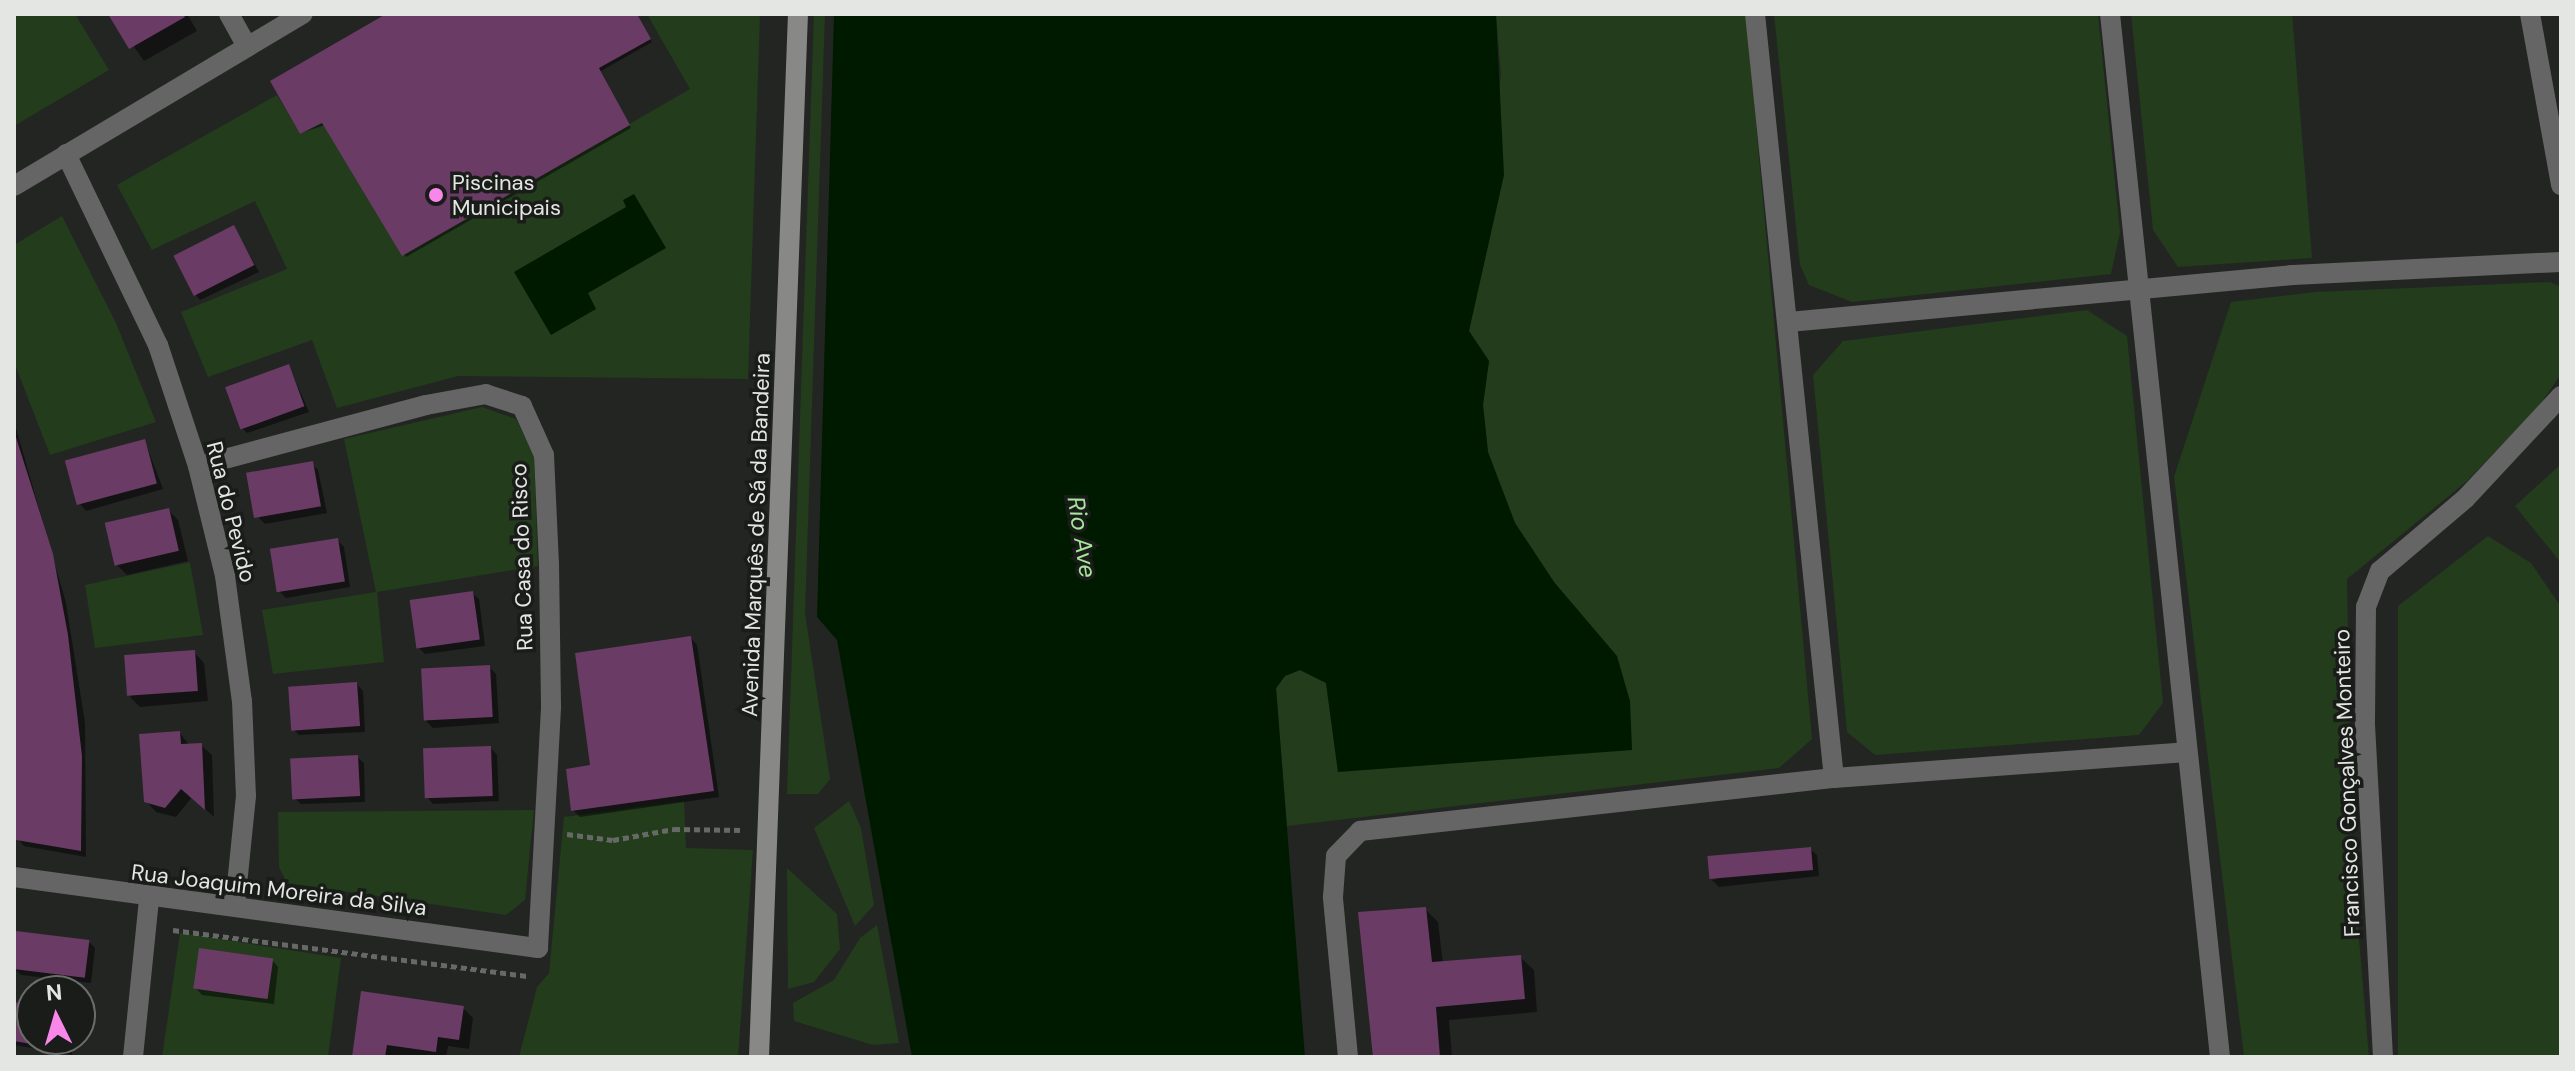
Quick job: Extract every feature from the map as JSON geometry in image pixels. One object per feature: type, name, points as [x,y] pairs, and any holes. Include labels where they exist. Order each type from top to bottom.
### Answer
[{"type":"main road","name":"Avenida Marquês de Sá da Bandeira","points":[[759,1057],[798,14]]},
{"type":"street","points":[[229,14],[247,46]]},
{"type":"street","points":[[14,186],[303,14]]},
{"type":"street","points":[[1755,14],[1834,778]]},
{"type":"street","points":[[2110,14],[2220,1057]]},
{"type":"street","points":[[2530,14],[2561,185]]},
{"type":"street","name":"Rua do Pevido","points":[[66,154],[158,345],[198,466],[225,576],[242,701],[246,796],[235,905]]},
{"type":"street","points":[[1789,322],[2137,287],[2561,262]]},
{"type":"street","name":"Rua Casa do Risco","points":[[198,466],[426,405],[486,394],[522,406],[544,455],[551,706],[538,948]]},
{"type":"street","name":"Francisco Gonçalves Monteiro","points":[[2383,1057],[2365,722],[2366,607],[2380,571],[2465,499],[2561,396]]},
{"type":"street","points":[[1348,1057],[1333,897],[1336,856],[1360,831],[1834,778],[2186,752]]},
{"type":"street","name":"Rua Joaquim Moreira da Silva","points":[[14,877],[149,899],[235,905],[538,948]]},
{"type":"street","points":[[133,1057],[149,899]]},
{"type":"path","points":[[546,831],[613,840],[674,829],[769,830]]},
{"type":"path","points":[[171,941],[173,927],[527,976]]},
{"type":"shaded area","points":[[14,14],[75,14],[109,70],[14,126]]},
{"type":"shaded area","points":[[647,14],[760,14],[748,379],[458,376],[337,408],[312,340],[208,377],[181,312],[287,269],[255,201],[152,250],[117,185],[277,95],[300,134],[322,123],[402,255],[690,89]]},
{"type":"shaded area","points":[[814,14],[825,14],[805,613],[830,779],[818,794],[787,794]]},
{"type":"shaded area","points":[[1496,14],[1746,14],[1812,739],[1779,768],[1287,826],[1276,688],[1285,676],[1300,670],[1326,683],[1338,772],[1554,582],[1515,523],[1488,452],[1483,405],[1489,361],[1469,331],[1483,253],[1501,74]]},
{"type":"shaded area","points":[[1774,14],[2098,14],[2120,232],[2111,274],[1852,302],[1809,285],[1800,265]]},
{"type":"shaded area","points":[[2131,14],[2292,14],[2312,258],[2178,267],[2153,230]]},
{"type":"shaded area","points":[[62,216],[116,323],[156,422],[50,455],[14,362],[14,245]]},
{"type":"shaded area","points":[[2550,282],[2561,287],[2561,374],[2540,405],[2466,482],[2347,579],[2352,857],[2369,1057],[2244,1057],[2174,477],[2231,302],[2316,292]]},
{"type":"shaded area","points":[[2087,310],[2127,336],[2163,703],[2139,735],[1875,755],[1847,732],[1813,375],[1843,341]]},
{"type":"shaded area","points":[[482,407],[516,419],[534,456],[538,566],[377,592],[384,662],[273,674],[262,610],[376,592],[344,439]]},
{"type":"shaded area","points":[[2561,464],[2561,563],[2515,506]]},
{"type":"shaded area","points":[[2488,536],[2531,563],[2561,607],[2561,1057],[2398,1057],[2398,606]]},
{"type":"shaded area","points":[[190,562],[203,635],[95,648],[85,585]]},
{"type":"shaded area","points":[[684,801],[686,848],[753,850],[738,1057],[519,1057],[537,987],[549,973],[564,817]]},
{"type":"shaded area","points":[[849,801],[861,828],[874,905],[855,926],[814,828]]},
{"type":"shaded area","points":[[534,810],[525,900],[506,915],[287,883],[279,867],[278,812]]},
{"type":"shaded area","points":[[787,868],[837,914],[840,949],[814,982],[788,989]]},
{"type":"shaded area","points":[[877,925],[899,1043],[873,1045],[794,1021],[793,1003],[834,980],[860,938]]},
{"type":"shaded area","points":[[180,933],[341,958],[328,1057],[162,1057]]},
{"type":"water","name":"Rio Ave","points":[[834,14],[1496,14],[1504,175],[1469,331],[1489,361],[1483,405],[1488,452],[1515,523],[1554,582],[1617,656],[1630,701],[1632,750],[1338,772],[1326,683],[1300,670],[1285,676],[1276,688],[1305,1057],[912,1057],[837,640],[817,617]]},
{"type":"water","points":[[634,194],[666,248],[588,293],[596,309],[551,335],[514,272],[626,207],[623,200]]},
{"type":"building","points":[[108,14],[183,14],[185,17],[129,49]]},
{"type":"building","name":"Piscinas Municipais","points":[[386,14],[637,14],[651,39],[599,68],[630,125],[402,256],[322,123],[300,134],[270,81]]},
{"type":"building","points":[[234,225],[254,265],[194,296],[173,256]]},
{"type":"building","points":[[289,364],[304,406],[240,430],[225,387]]},
{"type":"building","points":[[14,431],[53,554],[68,635],[82,756],[81,851],[16,840]]},
{"type":"building","points":[[145,439],[157,483],[77,505],[65,460]]},
{"type":"building","points":[[313,461],[321,506],[254,518],[246,473]]},
{"type":"building","points":[[169,508],[179,551],[115,566],[105,523]]},
{"type":"building","points":[[338,538],[345,581],[277,592],[270,549]]},
{"type":"building","points":[[473,591],[480,640],[416,648],[410,600]]},
{"type":"building","points":[[691,636],[714,791],[571,811],[566,769],[590,765],[575,653]]},
{"type":"building","points":[[195,650],[198,691],[127,696],[124,655]]},
{"type":"building","points":[[490,665],[493,717],[424,721],[421,669]]},
{"type":"building","points":[[357,682],[360,726],[291,731],[288,687]]},
{"type":"building","points":[[180,731],[181,744],[202,743],[205,810],[181,789],[165,808],[144,802],[139,734]]},
{"type":"building","points":[[491,746],[493,796],[425,798],[423,748]]},
{"type":"building","points":[[358,755],[360,796],[292,800],[290,759]]},
{"type":"building","points":[[1811,847],[1813,870],[1709,879],[1707,856]]},
{"type":"building","points":[[1426,907],[1432,962],[1521,955],[1525,999],[1436,1007],[1440,1057],[1373,1057],[1358,912]]},
{"type":"building","points":[[16,931],[89,940],[85,975],[14,969]]},
{"type":"building","points":[[199,948],[273,958],[268,999],[193,989]]},
{"type":"building","points":[[361,991],[464,1006],[459,1040],[438,1037],[436,1052],[387,1045],[385,1057],[352,1057]]},
{"type":"building","points":[[14,1002],[16,1041],[14,1041]]},
{"type":"place","name":"Piscinas Municipais","points":[[436,195]]}]
